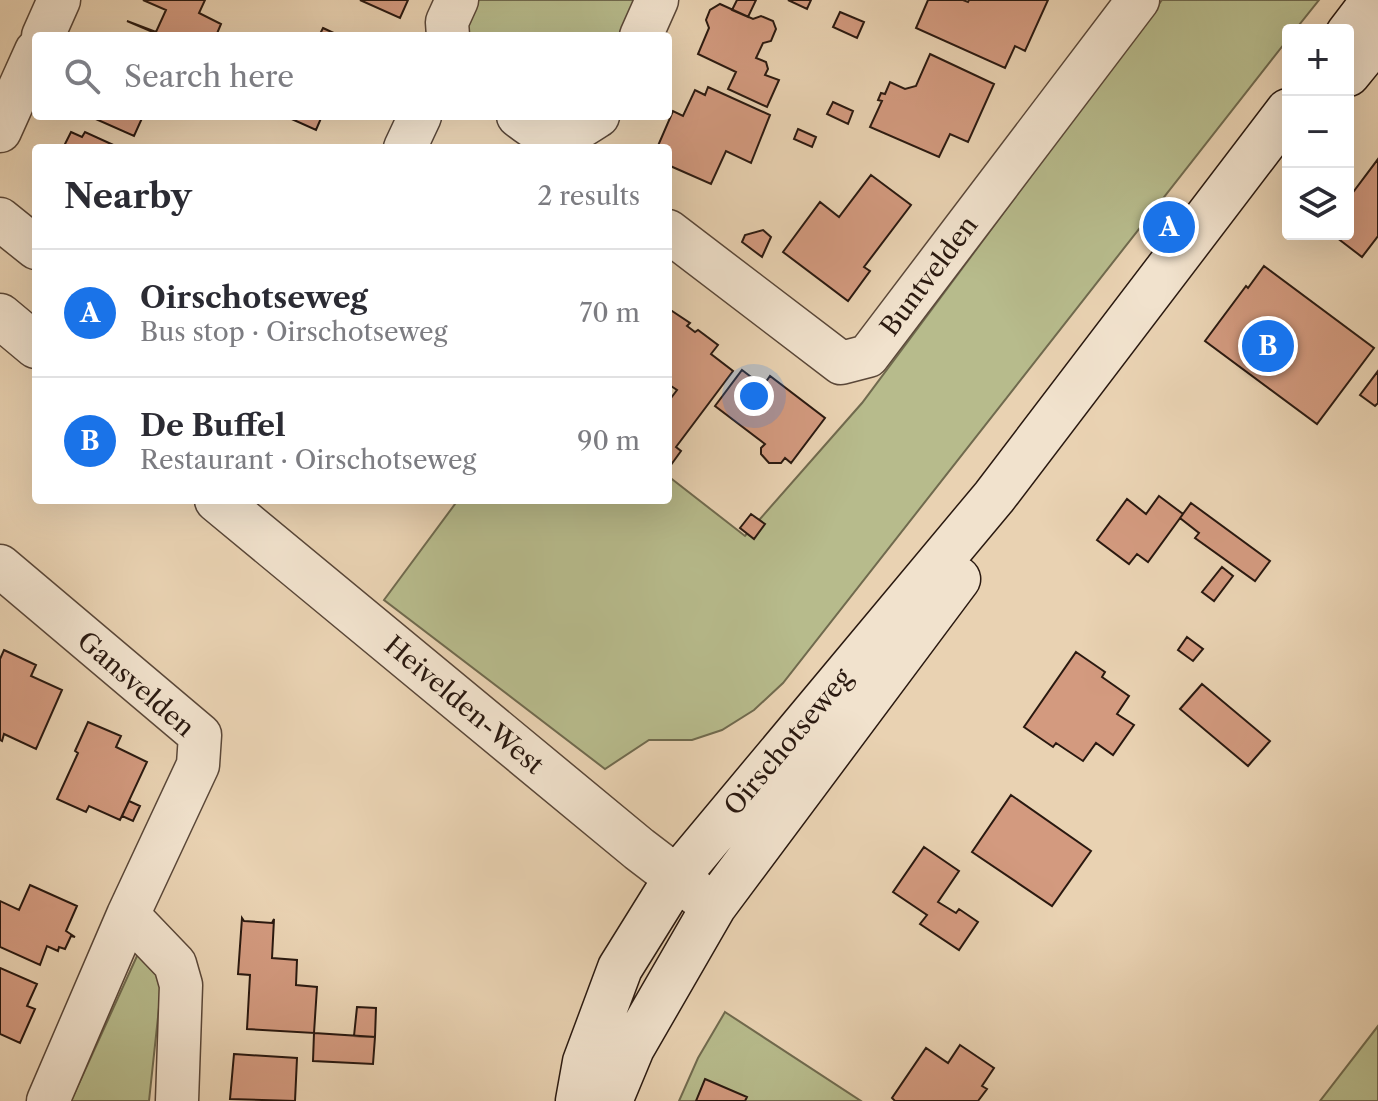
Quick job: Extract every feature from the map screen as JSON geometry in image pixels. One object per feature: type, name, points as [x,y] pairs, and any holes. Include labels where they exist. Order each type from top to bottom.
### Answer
[{"type":"main road","points":[[1354,26],[1374,0]]},
{"type":"main road","points":[[1354,67],[1378,37]]},
{"type":"main road","name":"Oirschotseweg","points":[[578,1101],[585,1062],[620,968],[676,878],[994,497],[1282,119]]},
{"type":"main road","name":"Oirschotseweg","points":[[610,1101],[632,1048],[714,906],[1122,358],[1282,157]]},
{"type":"main road","points":[[0,316],[32,343]]},
{"type":"main road","name":"Heivelden-West","points":[[222,504],[714,906]]},
{"type":"street","points":[[45,32],[59,0]]},
{"type":"street","points":[[448,32],[447,22],[457,0]]},
{"type":"street","points":[[643,32],[657,0]]},
{"type":"street","name":"Buntvelden","points":[[672,234],[841,363],[868,356],[1138,0]]},
{"type":"street","points":[[0,131],[32,60]]},
{"type":"street","points":[[407,144],[418,120]]},
{"type":"street","points":[[523,120],[541,134],[580,133]]},
{"type":"street","points":[[0,219],[32,245]]},
{"type":"street","name":"Gansvelden","points":[[0,566],[200,735],[198,765],[128,915],[48,1101]]},
{"type":"street","points":[[128,915],[175,964],[181,985],[177,1101]]},
{"type":"green space","points":[[475,0],[636,0],[621,32],[466,32],[465,23]]},
{"type":"green space","points":[[1162,0],[1319,0],[1300,24],[1282,24],[1282,47],[783,683],[754,710],[722,730],[692,740],[649,740],[605,769],[384,600],[455,504],[672,504],[672,479],[745,536],[862,403]]},
{"type":"green space","points":[[142,945],[165,952],[149,1101],[71,1101]]},
{"type":"green space","points":[[725,1012],[861,1101],[679,1101],[698,1058]]},
{"type":"green space","points":[[1378,1026],[1378,1101],[1320,1101]]},
{"type":"building","points":[[143,0],[205,0],[199,13],[221,24],[218,32],[156,32],[166,10]]},
{"type":"building","points":[[360,0],[408,0],[400,18]]},
{"type":"building","points":[[737,0],[756,0],[748,17],[732,10]]},
{"type":"building","points":[[788,0],[811,0],[807,9]]},
{"type":"building","points":[[928,0],[1048,0],[1025,51],[1015,46],[1005,68],[916,28]]},
{"type":"building","points":[[720,4],[753,19],[761,16],[773,21],[776,29],[771,41],[763,43],[756,58],[766,62],[768,69],[765,75],[779,80],[767,107],[728,89],[736,72],[698,54],[709,28],[706,20],[710,10]]},
{"type":"building","points":[[840,12],[864,22],[857,38],[833,27]]},
{"type":"building","points":[[930,54],[994,84],[968,142],[950,134],[939,157],[870,127],[882,101],[878,100],[881,93],[885,94],[890,82],[905,89],[916,86]]},
{"type":"building","points":[[708,87],[770,115],[751,163],[726,151],[711,184],[672,167],[672,144],[659,144],[669,120],[672,120],[673,111],[683,116],[695,90],[705,95]]},
{"type":"building","points":[[833,102],[853,111],[848,124],[827,114]]},
{"type":"building","points":[[98,120],[141,120],[134,136]]},
{"type":"building","points":[[294,120],[320,120],[316,130]]},
{"type":"building","points":[[798,129],[816,137],[812,147],[794,139]]},
{"type":"building","points":[[71,132],[82,137],[85,132],[111,144],[65,144]]},
{"type":"building","points":[[1378,159],[1378,236],[1362,257],[1340,240],[1354,240],[1354,191]]},
{"type":"building","points":[[871,175],[911,205],[864,267],[870,271],[848,301],[783,252],[820,202],[839,217]]},
{"type":"building","points":[[763,230],[771,237],[762,257],[742,242],[745,235]]},
{"type":"building","points":[[1264,266],[1374,348],[1317,424],[1205,341]]},
{"type":"building","points":[[672,311],[690,323],[687,326],[695,332],[698,330],[718,345],[711,354],[733,371],[676,447],[681,451],[672,463],[672,397],[677,390],[672,387]]},
{"type":"building","points":[[742,370],[763,386],[770,376],[825,418],[791,463],[785,458],[781,463],[769,463],[761,454],[765,444],[715,406]]},
{"type":"building","points":[[1378,371],[1378,403],[1375,406],[1360,395]]},
{"type":"building","points":[[1159,496],[1183,514],[1148,562],[1137,554],[1129,564],[1097,540],[1127,499],[1146,514]]},
{"type":"building","points":[[1191,503],[1270,561],[1255,581],[1195,538],[1199,533],[1180,518]]},
{"type":"building","points":[[751,514],[765,524],[754,539],[740,528]]},
{"type":"building","points":[[1222,567],[1233,576],[1214,601],[1202,592]]},
{"type":"building","points":[[1187,637],[1203,649],[1193,661],[1178,650]]},
{"type":"building","points":[[4,650],[36,665],[31,676],[62,690],[36,749],[4,734],[0,740],[0,659]]},
{"type":"building","points":[[1076,652],[1105,672],[1102,677],[1129,696],[1117,714],[1134,725],[1113,755],[1096,743],[1083,761],[1056,743],[1053,747],[1024,727]]},
{"type":"building","points":[[1202,684],[1270,741],[1248,766],[1180,709]]},
{"type":"building","points":[[88,722],[121,736],[116,747],[147,762],[120,820],[89,806],[86,812],[57,799]]},
{"type":"building","points":[[1011,795],[1091,851],[1052,906],[972,852]]},
{"type":"building","points":[[129,801],[140,806],[133,821],[122,816]]},
{"type":"building","points":[[924,847],[959,871],[938,902],[956,913],[959,909],[978,922],[959,950],[920,924],[927,915],[893,892]]},
{"type":"building","points":[[30,885],[77,906],[66,931],[75,937],[71,936],[65,949],[59,947],[58,951],[47,946],[40,965],[0,947],[0,901],[19,910]]},
{"type":"building","points":[[242,918],[244,921],[272,923],[274,919],[272,958],[297,960],[296,985],[317,987],[314,1033],[247,1029],[250,975],[238,974]]},
{"type":"building","points":[[0,968],[37,984],[27,1006],[35,1009],[20,1043],[0,1034]]},
{"type":"building","points":[[357,1007],[376,1008],[375,1037],[354,1036]]},
{"type":"building","points":[[314,1033],[375,1037],[373,1064],[313,1061]]},
{"type":"building","points":[[960,1045],[994,1068],[982,1086],[987,1089],[978,1101],[895,1101],[892,1098],[926,1048],[948,1063]]},
{"type":"building","points":[[234,1054],[297,1058],[295,1101],[230,1099]]},
{"type":"building","points":[[705,1079],[747,1097],[745,1101],[696,1101]]},
{"type":"place","name":"Oirschotseweg","points":[[1169,227]]},
{"type":"place","name":"De Buffel","points":[[1268,346]]}]
